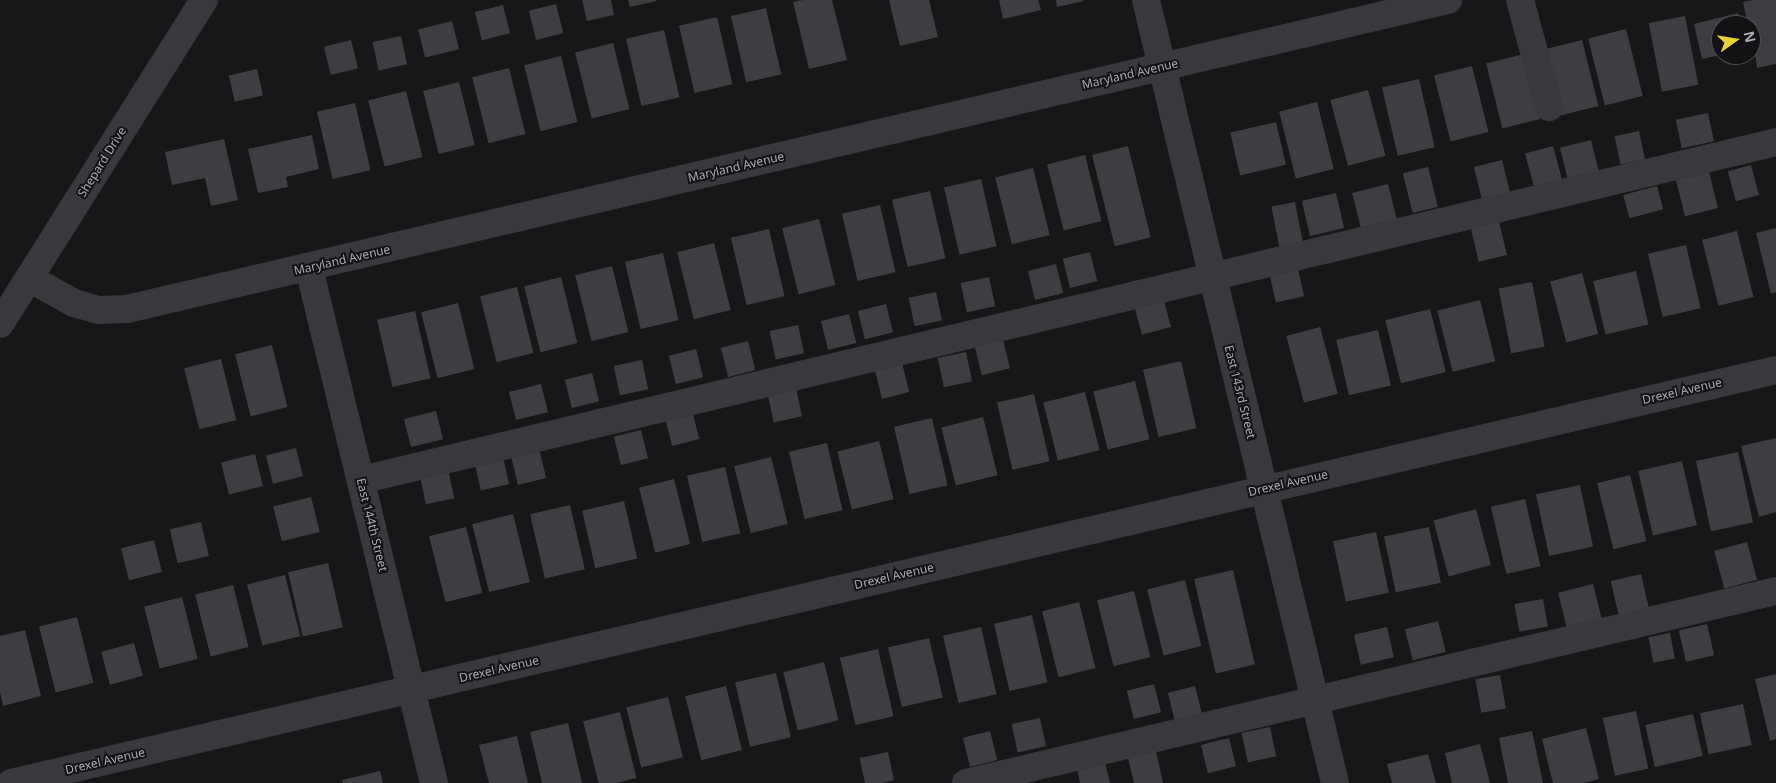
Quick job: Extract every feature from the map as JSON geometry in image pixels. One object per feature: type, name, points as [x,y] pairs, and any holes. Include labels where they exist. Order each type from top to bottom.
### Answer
[{"type":"street","name":"Shepard Drive","points":[[0,324],[204,0]]},
{"type":"street","name":"East 143rd Street","points":[[1146,0],[1335,783]]},
{"type":"street","name":"Maryland Avenue","points":[[29,278],[74,303],[98,310],[127,309],[309,268],[1448,0]]},
{"type":"street","points":[[1520,0],[1549,107]]},
{"type":"street","points":[[361,480],[1776,142]]},
{"type":"street","name":"East 144th Street","points":[[309,268],[434,783]]},
{"type":"street","name":"Drexel Avenue","points":[[11,783],[1264,488],[1776,370]]},
{"type":"street","points":[[966,783],[1776,591]]},
{"type":"building","points":[[582,0],[611,0],[614,15],[587,21]]},
{"type":"building","points":[[628,0],[656,0],[657,1],[630,7]]},
{"type":"building","points":[[832,0],[847,60],[809,69],[793,2]]},
{"type":"building","points":[[889,0],[929,0],[938,37],[900,46]]},
{"type":"building","points":[[999,0],[1038,0],[1041,10],[1003,19]]},
{"type":"building","points":[[1056,0],[1083,0],[1084,1],[1057,7]]},
{"type":"building","points":[[1776,0],[1776,64],[1757,68],[1757,65],[1761,65],[1761,15],[1746,15],[1743,2]]},
{"type":"building","points":[[556,4],[563,33],[536,40],[529,11]]},
{"type":"building","points":[[503,5],[510,33],[482,40],[475,12]]},
{"type":"building","points":[[766,8],[781,74],[746,82],[731,16]]},
{"type":"building","points":[[1685,16],[1698,85],[1662,92],[1649,23]]},
{"type":"building","points":[[717,17],[733,84],[695,93],[679,26]]},
{"type":"building","points":[[1711,20],[1711,57],[1702,59],[1694,24]]},
{"type":"building","points":[[452,21],[459,49],[425,58],[418,29]]},
{"type":"building","points":[[1626,29],[1643,96],[1605,105],[1588,38]]},
{"type":"building","points":[[664,30],[680,97],[642,106],[626,39]]},
{"type":"building","points":[[401,36],[407,64],[379,70],[373,42]]},
{"type":"building","points":[[351,40],[358,68],[331,75],[324,47]]},
{"type":"building","points":[[1582,40],[1598,106],[1560,116],[1543,50]]},
{"type":"building","points":[[613,43],[629,109],[592,118],[575,52]]},
{"type":"building","points":[[1524,54],[1540,119],[1502,128],[1486,63]]},
{"type":"building","points":[[561,56],[577,122],[541,131],[524,65]]},
{"type":"building","points":[[1472,66],[1488,132],[1451,141],[1434,75]]},
{"type":"building","points":[[509,68],[525,134],[489,143],[472,77]]},
{"type":"building","points":[[257,69],[263,95],[235,102],[229,76]]},
{"type":"building","points":[[1419,79],[1435,147],[1398,156],[1382,88]]},
{"type":"building","points":[[459,82],[475,145],[439,154],[423,91]]},
{"type":"building","points":[[1368,90],[1386,156],[1348,166],[1330,100]]},
{"type":"building","points":[[406,91],[422,157],[385,166],[368,100]]},
{"type":"building","points":[[1317,102],[1334,169],[1296,178],[1279,111]]},
{"type":"building","points":[[355,103],[371,170],[333,179],[317,112]]},
{"type":"building","points":[[1708,113],[1714,141],[1682,148],[1676,120]]},
{"type":"building","points":[[1276,122],[1286,165],[1240,175],[1230,133]]},
{"type":"building","points":[[1639,131],[1645,159],[1621,165],[1615,136]]},
{"type":"building","points":[[312,135],[319,169],[286,177],[288,187],[258,193],[248,149]]},
{"type":"building","points":[[224,139],[238,200],[211,206],[205,178],[172,185],[165,152]]},
{"type":"building","points":[[1591,140],[1599,171],[1568,179],[1560,148]]},
{"type":"building","points":[[1128,146],[1151,237],[1115,246],[1092,155]]},
{"type":"building","points":[[1553,146],[1562,180],[1534,187],[1525,154]]},
{"type":"building","points":[[1085,155],[1101,221],[1064,230],[1047,164]]},
{"type":"building","points":[[1502,160],[1510,192],[1482,199],[1474,167]]},
{"type":"building","points":[[1751,165],[1759,195],[1736,201],[1728,171]]},
{"type":"building","points":[[1428,167],[1438,207],[1413,213],[1403,173]]},
{"type":"building","points":[[1033,168],[1050,235],[1012,244],[995,177]]},
{"type":"building","points":[[1709,172],[1718,208],[1685,216],[1676,180]]},
{"type":"building","points":[[981,179],[997,246],[959,255],[944,188]]},
{"type":"building","points":[[1388,184],[1397,220],[1361,229],[1352,193]]},
{"type":"building","points":[[1657,186],[1663,209],[1629,218],[1623,195]]},
{"type":"building","points":[[930,191],[946,258],[908,267],[892,200]]},
{"type":"building","points":[[1336,193],[1344,228],[1310,236],[1302,201]]},
{"type":"building","points":[[1295,202],[1303,243],[1279,248],[1271,207]]},
{"type":"building","points":[[880,205],[896,272],[858,281],[842,214]]},
{"type":"building","points":[[819,219],[835,285],[799,294],[782,228]]},
{"type":"building","points":[[1499,221],[1507,255],[1479,262],[1471,228]]},
{"type":"building","points":[[1776,228],[1776,292],[1771,294],[1756,233]]},
{"type":"building","points":[[769,229],[785,296],[747,305],[731,238]]},
{"type":"building","points":[[1737,231],[1753,297],[1719,306],[1702,240]]},
{"type":"building","points":[[714,243],[731,310],[694,319],[677,252]]},
{"type":"building","points":[[1686,245],[1701,308],[1663,317],[1648,254]]},
{"type":"building","points":[[1090,252],[1097,281],[1070,288],[1063,259]]},
{"type":"building","points":[[663,253],[679,320],[641,329],[625,262]]},
{"type":"building","points":[[1056,264],[1063,293],[1035,300],[1028,271]]},
{"type":"building","points":[[612,266],[628,332],[592,341],[575,275]]},
{"type":"building","points":[[1298,268],[1304,296],[1276,302],[1270,274]]},
{"type":"building","points":[[1636,271],[1648,325],[1606,334],[1593,281]]},
{"type":"building","points":[[1582,273],[1598,334],[1566,342],[1550,282]]},
{"type":"building","points":[[561,277],[577,343],[541,352],[524,286]]},
{"type":"building","points":[[989,277],[995,306],[967,312],[961,283]]},
{"type":"building","points":[[1532,282],[1545,347],[1511,353],[1499,288]]},
{"type":"building","points":[[517,287],[533,353],[497,362],[480,296]]},
{"type":"building","points":[[936,292],[942,320],[915,326],[909,298]]},
{"type":"building","points":[[1480,300],[1495,361],[1453,372],[1437,311]]},
{"type":"building","points":[[1164,301],[1171,327],[1142,335],[1135,309]]},
{"type":"building","points":[[458,303],[474,369],[438,378],[421,312]]},
{"type":"building","points":[[886,304],[893,332],[865,339],[858,311]]},
{"type":"building","points":[[1430,309],[1446,372],[1401,383],[1385,320]]},
{"type":"building","points":[[415,311],[431,378],[393,387],[377,320]]},
{"type":"building","points":[[849,314],[856,343],[828,350],[821,321]]},
{"type":"building","points":[[798,325],[804,353],[776,359],[770,331]]},
{"type":"building","points":[[1320,327],[1338,394],[1304,403],[1286,336]]},
{"type":"building","points":[[1378,330],[1391,386],[1349,395],[1336,340]]},
{"type":"building","points":[[1003,340],[1010,368],[982,375],[975,347]]},
{"type":"building","points":[[748,341],[755,370],[728,377],[721,348]]},
{"type":"building","points":[[272,345],[287,407],[251,416],[235,354]]},
{"type":"building","points":[[696,349],[703,377],[676,384],[669,356]]},
{"type":"building","points":[[966,352],[972,381],[944,387],[938,358]]},
{"type":"building","points":[[221,359],[236,420],[199,429],[184,368]]},
{"type":"building","points":[[642,360],[648,389],[620,395],[614,366]]},
{"type":"building","points":[[1181,361],[1197,428],[1159,437],[1143,370]]},
{"type":"building","points":[[902,363],[909,392],[882,399],[875,370]]},
{"type":"building","points":[[592,373],[599,401],[572,408],[565,380]]},
{"type":"building","points":[[1135,381],[1150,439],[1108,450],[1093,391]]},
{"type":"building","points":[[541,384],[548,412],[516,420],[509,392]]},
{"type":"building","points":[[796,388],[802,416],[774,422],[768,394]]},
{"type":"building","points":[[1085,392],[1100,450],[1058,461],[1043,402]]},
{"type":"building","points":[[1034,394],[1050,461],[1012,470],[997,403]]},
{"type":"building","points":[[692,410],[699,439],[672,446],[665,417]]},
{"type":"building","points":[[436,411],[443,439],[411,447],[404,419]]},
{"type":"building","points":[[983,417],[998,475],[956,486],[941,427]]},
{"type":"building","points":[[932,418],[948,485],[910,494],[894,427]]},
{"type":"building","points":[[641,430],[648,458],[621,465],[614,437]]},
{"type":"building","points":[[1776,438],[1776,512],[1759,517],[1741,446]]},
{"type":"building","points":[[879,441],[894,499],[852,510],[837,451]]},
{"type":"building","points":[[827,443],[843,510],[805,519],[789,452]]},
{"type":"building","points":[[296,448],[303,476],[273,484],[266,455]]},
{"type":"building","points":[[539,449],[546,478],[518,485],[511,456]]},
{"type":"building","points":[[1738,452],[1753,522],[1711,531],[1696,461]]},
{"type":"building","points":[[255,454],[263,486],[229,494],[221,462]]},
{"type":"building","points":[[503,456],[509,484],[481,490],[475,462]]},
{"type":"building","points":[[771,457],[788,524],[751,533],[734,466]]},
{"type":"building","points":[[1682,461],[1697,525],[1653,535],[1638,471]]},
{"type":"building","points":[[725,467],[740,533],[702,542],[687,476]]},
{"type":"building","points":[[448,469],[454,498],[426,504],[420,475]]},
{"type":"building","points":[[1630,475],[1646,541],[1613,549],[1597,483]]},
{"type":"building","points":[[674,479],[690,544],[655,553],[639,488]]},
{"type":"building","points":[[1580,485],[1593,547],[1549,556],[1536,494]]},
{"type":"building","points":[[311,497],[320,532],[282,541],[273,506]]},
{"type":"building","points":[[1525,499],[1541,566],[1506,574],[1491,507]]},
{"type":"building","points":[[624,501],[637,558],[595,568],[582,511]]},
{"type":"building","points":[[570,505],[585,569],[545,579],[530,514]]},
{"type":"building","points":[[1476,509],[1491,565],[1449,576],[1433,520]]},
{"type":"building","points":[[513,514],[530,582],[489,592],[472,524]]},
{"type":"building","points":[[201,522],[209,556],[178,563],[170,529]]},
{"type":"building","points":[[466,527],[482,593],[446,602],[429,536]]},
{"type":"building","points":[[1429,527],[1441,583],[1396,592],[1384,537]]},
{"type":"building","points":[[1376,532],[1389,593],[1346,602],[1333,541]]},
{"type":"building","points":[[154,540],[162,572],[129,580],[121,548]]},
{"type":"building","points":[[1747,542],[1757,580],[1724,588],[1714,551]]},
{"type":"building","points":[[328,563],[343,627],[303,637],[288,572]]},
{"type":"building","points":[[1233,570],[1255,665],[1216,674],[1194,579]]},
{"type":"building","points":[[1641,574],[1649,608],[1619,615],[1611,581]]},
{"type":"building","points":[[285,575],[300,636],[262,646],[247,584]]},
{"type":"building","points":[[1185,580],[1201,646],[1164,655],[1147,589]]},
{"type":"building","points":[[1593,584],[1602,619],[1567,628],[1558,593]]},
{"type":"building","points":[[233,585],[248,647],[211,657],[195,594]]},
{"type":"building","points":[[1134,591],[1150,657],[1114,666],[1097,600]]},
{"type":"building","points":[[182,597],[197,659],[160,669],[144,606]]},
{"type":"building","points":[[1543,599],[1548,627],[1519,632],[1514,604]]},
{"type":"building","points":[[1079,602],[1095,668],[1059,677],[1042,611]]},
{"type":"building","points":[[1032,615],[1048,682],[1010,691],[994,624]]},
{"type":"building","points":[[77,617],[93,683],[56,692],[39,626]]},
{"type":"building","points":[[1438,621],[1446,652],[1413,660],[1405,629]]},
{"type":"building","points":[[1707,624],[1714,655],[1686,662],[1679,631]]},
{"type":"building","points":[[981,627],[997,694],[959,703],[943,636]]},
{"type":"building","points":[[1387,627],[1394,657],[1361,665],[1354,635]]},
{"type":"building","points":[[25,630],[41,696],[3,706],[0,692],[0,636]]},
{"type":"building","points":[[1670,633],[1675,659],[1653,663],[1648,637]]},
{"type":"building","points":[[929,638],[943,697],[902,707],[888,647]]},
{"type":"building","points":[[134,643],[143,676],[110,685],[101,652]]},
{"type":"building","points":[[878,649],[894,716],[856,725],[840,658]]},
{"type":"building","points":[[824,662],[839,720],[798,730],[783,672]]},
{"type":"building","points":[[776,673],[791,737],[750,747],[735,682]]},
{"type":"building","points":[[1776,674],[1776,739],[1770,741],[1755,679]]},
{"type":"building","points":[[1500,675],[1506,708],[1481,713],[1475,679]]},
{"type":"building","points":[[1154,684],[1161,712],[1134,719],[1127,691]]},
{"type":"building","points":[[726,686],[742,750],[701,760],[685,696]]},
{"type":"building","points":[[1195,686],[1202,715],[1175,722],[1168,693]]},
{"type":"building","points":[[668,697],[683,757],[641,768],[626,707]]},
{"type":"building","points":[[1743,704],[1752,745],[1709,754],[1700,713]]},
{"type":"building","points":[[1636,711],[1648,769],[1615,776],[1603,718]]},
{"type":"building","points":[[620,712],[636,778],[616,783],[599,783],[583,721]]},
{"type":"building","points":[[1693,714],[1703,756],[1655,767],[1645,725]]},
{"type":"building","points":[[1040,718],[1046,746],[1018,752],[1012,724]]},
{"type":"building","points":[[568,723],[582,783],[542,783],[530,732]]},
{"type":"building","points":[[1270,727],[1276,756],[1248,762],[1242,733]]},
{"type":"building","points":[[1586,728],[1599,779],[1584,783],[1553,783],[1542,739]]},
{"type":"building","points":[[990,731],[997,760],[970,767],[963,738]]},
{"type":"building","points":[[1532,731],[1543,783],[1508,783],[1499,738]]},
{"type":"building","points":[[517,736],[528,783],[489,783],[479,745]]},
{"type":"building","points":[[1229,738],[1236,766],[1208,773],[1201,745]]},
{"type":"building","points":[[1480,744],[1490,783],[1452,783],[1445,753]]},
{"type":"building","points":[[1156,751],[1163,783],[1134,783],[1128,758]]},
{"type":"building","points":[[888,752],[894,780],[882,783],[865,783],[860,758]]},
{"type":"building","points":[[1428,754],[1436,783],[1392,783],[1387,764]]},
{"type":"building","points":[[1105,762],[1110,783],[1080,783],[1077,768]]},
{"type":"building","points":[[380,771],[383,783],[343,783],[342,780]]}]
